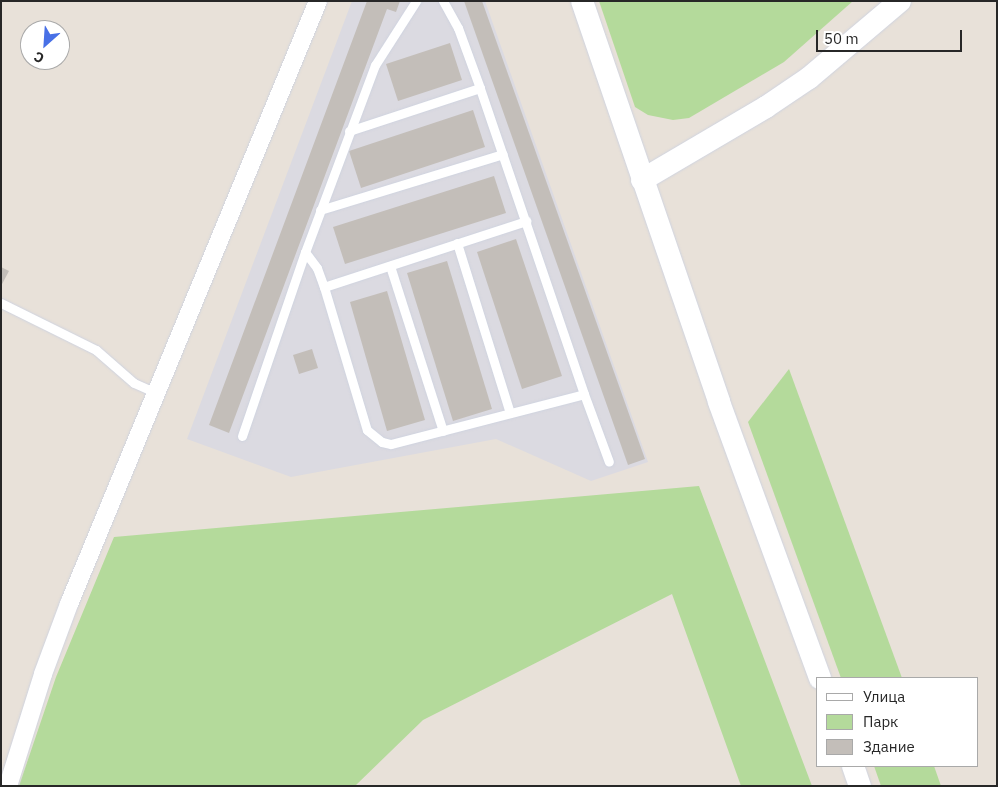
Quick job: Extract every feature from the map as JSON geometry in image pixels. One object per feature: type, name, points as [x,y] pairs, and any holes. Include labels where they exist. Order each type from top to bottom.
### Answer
[{"type":"street","points":[[8,786],[49,657],[318,1]]},
{"type":"street","points":[[582,1],[719,402],[820,677]]},
{"type":"street","points":[[642,180],[802,82],[900,1]]},
{"type":"street","points":[[852,767],[860,786]]},
{"type":"lane","points":[[242,436],[320,210],[375,65],[416,1]]},
{"type":"lane","points":[[443,1],[458,28],[480,88],[609,462]]},
{"type":"lane","points":[[349,131],[480,88]]},
{"type":"lane","points":[[320,210],[503,154]]},
{"type":"lane","points":[[324,287],[526,221]]},
{"type":"lane","points":[[457,243],[510,413]]},
{"type":"lane","points":[[305,252],[317,268],[324,287],[367,430],[382,442],[391,444],[584,394]]},
{"type":"lane","points":[[390,266],[443,431]]},
{"type":"lane","points":[[1,303],[96,350],[134,383],[156,393]]},
{"type":"shaded area","points":[[352,1],[485,1],[648,462],[591,481],[496,439],[291,477],[187,439]]},
{"type":"green space","points":[[599,1],[853,1],[784,62],[689,118],[673,120],[648,115],[635,107]]},
{"type":"green space","points":[[789,369],[902,677],[841,677],[748,422]]},
{"type":"green space","points":[[699,486],[812,786],[741,786],[672,594],[423,720],[355,786],[19,786],[56,677],[114,537]]},
{"type":"green space","points":[[874,767],[934,767],[941,786],[881,786]]},
{"type":"building","points":[[367,1],[400,1],[396,12],[387,9],[229,433],[209,425]]},
{"type":"building","points":[[464,1],[482,1],[645,459],[628,465]]},
{"type":"building","points":[[450,43],[462,80],[398,101],[386,64]]},
{"type":"building","points":[[473,110],[485,147],[361,188],[349,151]]},
{"type":"building","points":[[494,176],[506,213],[345,264],[333,227]]},
{"type":"building","points":[[516,239],[562,376],[522,389],[477,252]]},
{"type":"building","points":[[447,261],[492,409],[453,421],[407,273]]},
{"type":"building","points":[[1,267],[9,271],[1,286]]},
{"type":"building","points":[[387,291],[425,420],[387,431],[350,302]]},
{"type":"building","points":[[312,349],[318,368],[299,374],[293,355]]}]
